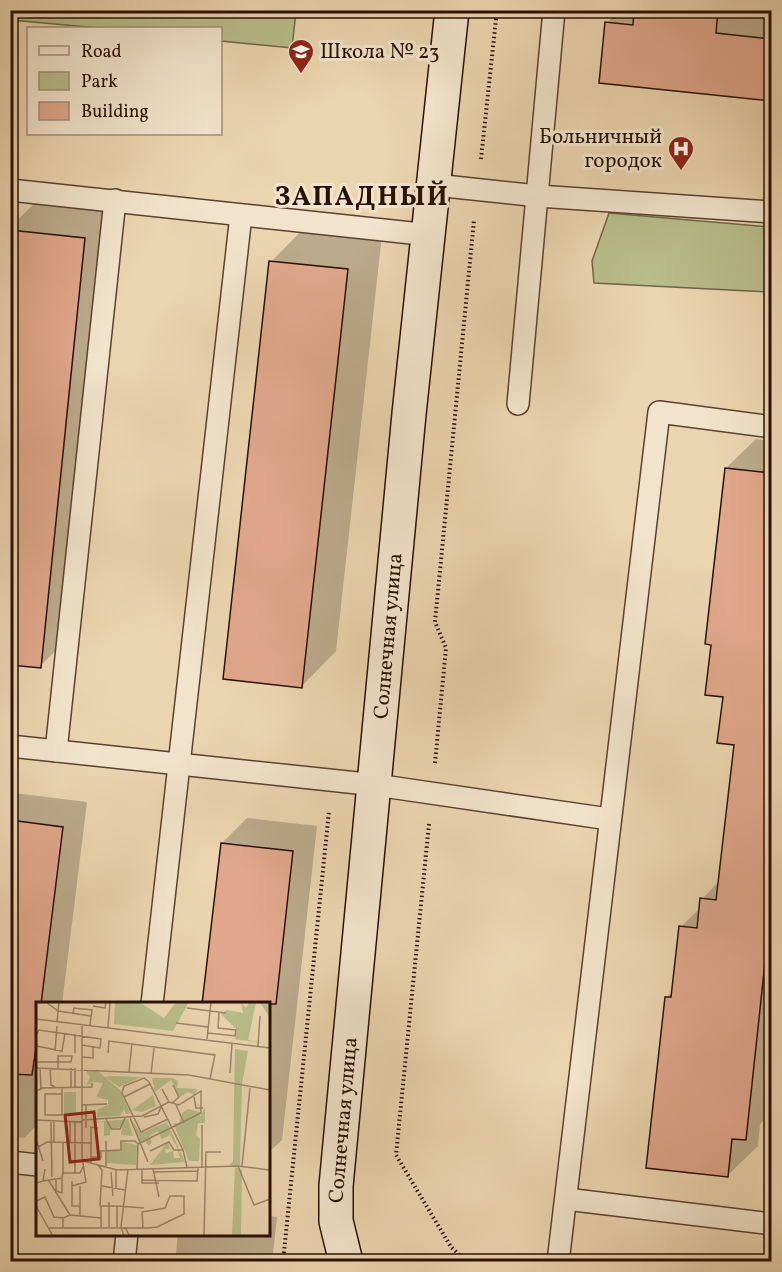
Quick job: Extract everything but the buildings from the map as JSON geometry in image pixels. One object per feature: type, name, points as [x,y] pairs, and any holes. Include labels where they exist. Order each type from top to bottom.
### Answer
[{"type":"street","name":"Солнечная улица","points":[[346,1262],[336,1221],[336,1186],[410,414],[452,10]]},
{"type":"lane","points":[[518,404],[554,10]]},
{"type":"lane","points":[[435,185],[538,196],[771,212]]},
{"type":"lane","points":[[10,190],[430,235]]},
{"type":"lane","points":[[56,751],[115,200]]},
{"type":"lane","points":[[152,1002],[241,215]]},
{"type":"lane","points":[[558,1262],[659,412],[771,427]]},
{"type":"lane","points":[[10,746],[376,785],[609,819]]},
{"type":"lane","points":[[10,1162],[36,1165]]},
{"type":"lane","points":[[566,1199],[771,1224]]},
{"type":"lane","points":[[124,1262],[127,1236]]},
{"type":"path","points":[[467,1262],[451,1247],[396,1155],[446,648],[435,622],[497,10]]},
{"type":"green space","points":[[11,10],[296,11],[292,48],[222,41],[222,27],[88,27],[11,20]]},
{"type":"green space","points":[[609,213],[771,227],[771,292],[594,283],[592,261]]},
{"type":"place","name":"Школа № 23","points":[[301,75]]},
{"type":"place","name":"Больничный городок","points":[[681,172]]},
{"type":"district","name":"ЗАПАДНЫЙ","points":[[362,198]]}]
